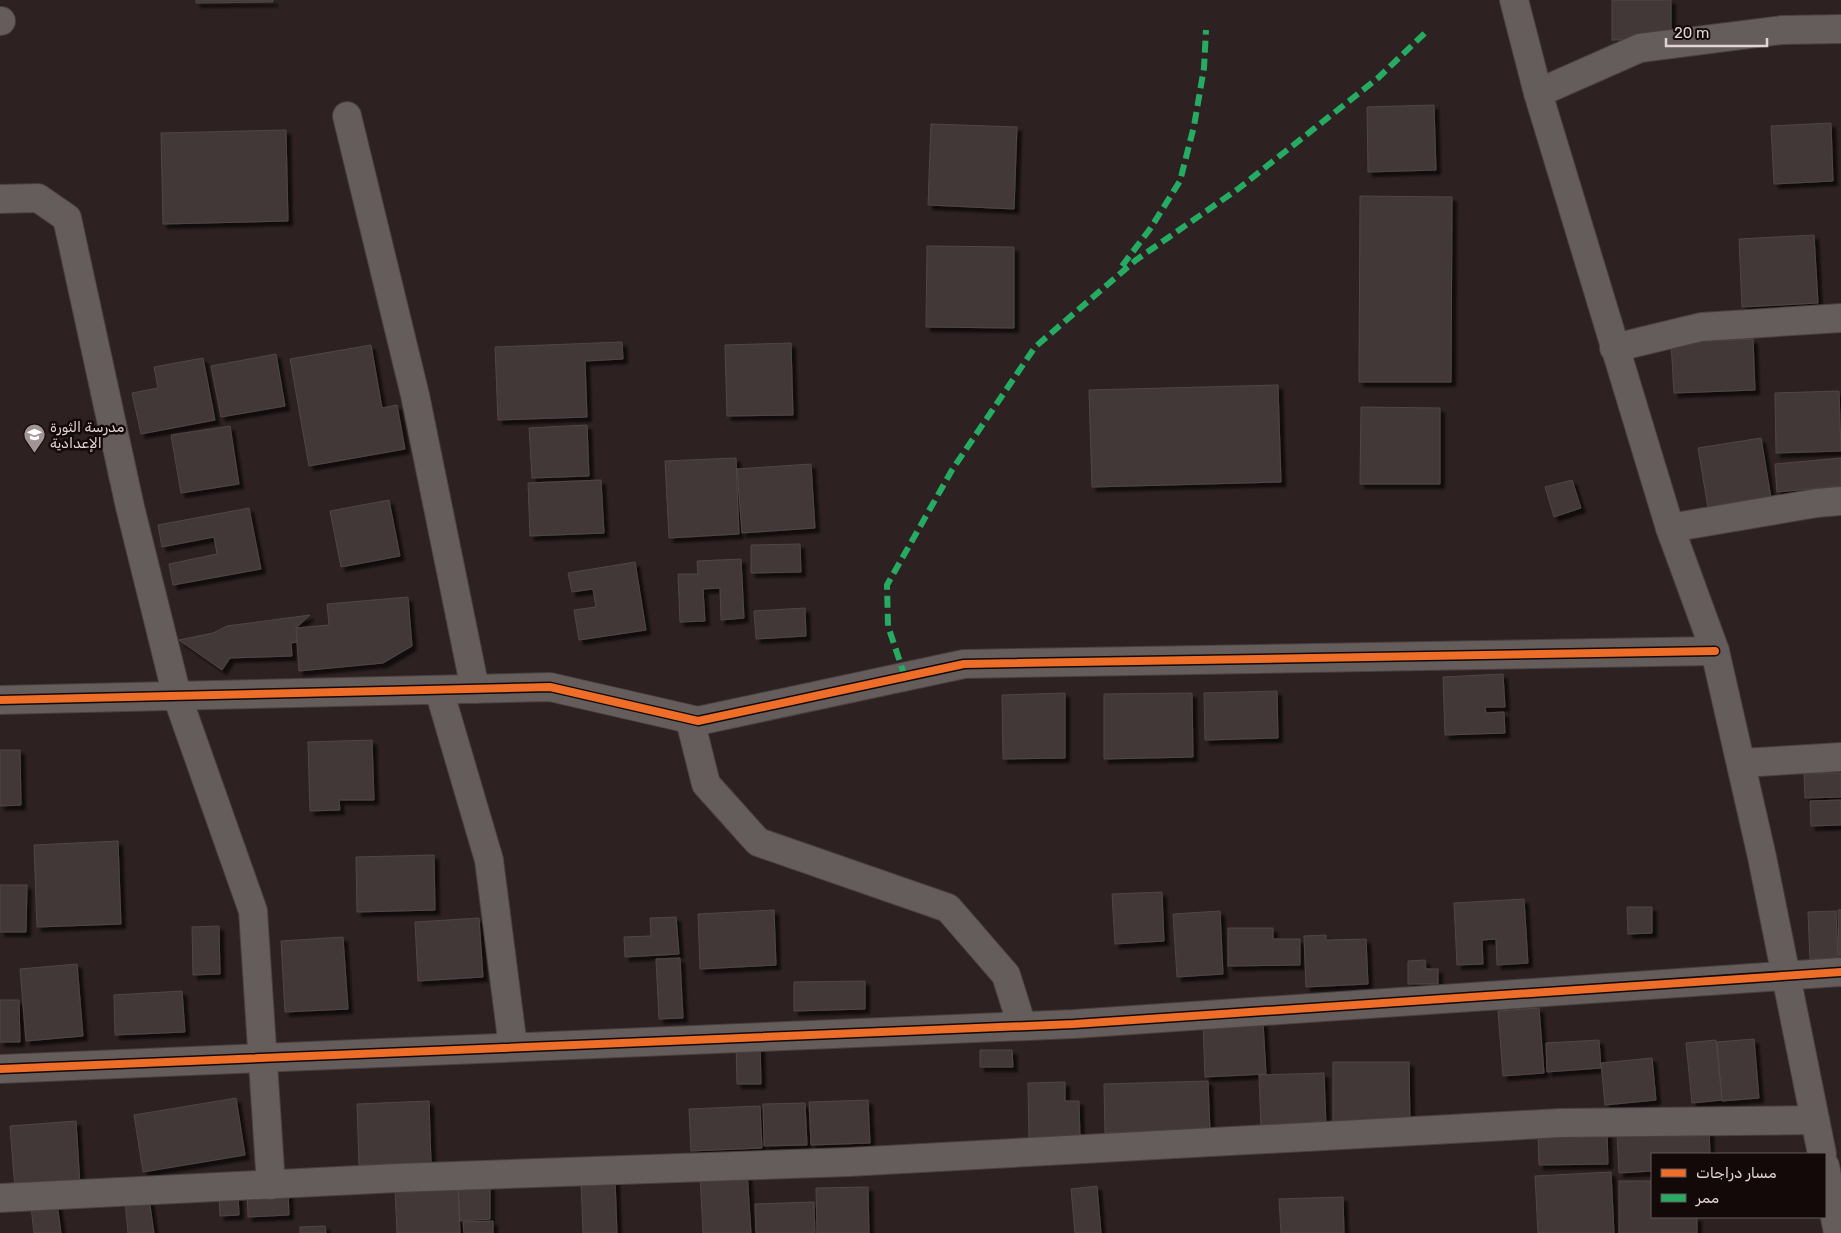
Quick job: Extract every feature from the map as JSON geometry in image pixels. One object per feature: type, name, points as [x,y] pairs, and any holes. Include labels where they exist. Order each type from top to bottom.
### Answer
[{"type":"street","points":[[1514,0],[1538,93],[1614,348],[1670,528],[1715,651],[1762,857],[1822,1153]]},
{"type":"street","points":[[1538,93],[1640,48],[1782,30],[1841,29]]},
{"type":"street","points":[[347,116],[415,395],[475,689]]},
{"type":"street","points":[[0,199],[38,198],[67,218],[130,507],[177,696],[253,911],[271,1185]]},
{"type":"street","points":[[1614,348],[1701,327],[1841,318]]},
{"type":"street","points":[[1670,528],[1817,503],[1841,502]]},
{"type":"street","points":[[0,700],[550,687],[698,721],[964,664],[1715,651]]},
{"type":"street","points":[[439,690],[489,860],[513,1047]]},
{"type":"street","points":[[690,720],[706,784],[758,842],[948,908],[1006,975],[1022,1026]]},
{"type":"street","points":[[1741,763],[1841,757]]},
{"type":"street","points":[[0,1069],[1094,1023],[1841,972]]},
{"type":"street","points":[[0,1198],[397,1178],[849,1162],[1560,1123],[1815,1120]]},
{"type":"street","points":[[1826,1171],[1838,1233]]},
{"type":"building","points":[[196,0],[273,0],[273,2],[196,3]]},
{"type":"building","points":[[1612,0],[1671,0],[1671,40],[1612,40]]},
{"type":"building","points":[[1434,105],[1436,170],[1368,172],[1367,107]]},
{"type":"building","points":[[1831,123],[1833,181],[1774,184],[1771,126]]},
{"type":"building","points":[[931,124],[1017,127],[1014,209],[928,205]]},
{"type":"building","points":[[286,130],[288,221],[163,224],[161,133]]},
{"type":"building","points":[[1360,196],[1452,197],[1451,382],[1359,382]]},
{"type":"building","points":[[1814,235],[1818,303],[1742,307],[1739,239]]},
{"type":"building","points":[[927,246],[1014,247],[1014,328],[926,327]]},
{"type":"building","points":[[1753,339],[1755,390],[1674,393],[1671,343]]},
{"type":"building","points":[[622,342],[623,359],[585,361],[587,417],[498,420],[495,347]]},
{"type":"building","points":[[791,343],[793,415],[727,416],[725,345]]},
{"type":"building","points":[[371,345],[382,408],[397,405],[405,449],[309,466],[290,359]]},
{"type":"building","points":[[276,354],[285,406],[221,417],[211,366]]},
{"type":"building","points":[[203,358],[215,420],[141,434],[132,393],[158,388],[154,367]]},
{"type":"building","points":[[1278,385],[1281,482],[1092,487],[1089,390]]},
{"type":"building","points":[[1839,391],[1841,451],[1776,453],[1775,393]]},
{"type":"building","points":[[1361,407],[1440,408],[1440,484],[1360,484]]},
{"type":"building","points":[[587,425],[589,476],[532,478],[529,428]]},
{"type":"building","points":[[230,426],[239,484],[181,493],[171,435]]},
{"type":"building","points":[[1761,438],[1771,498],[1708,508],[1698,448]]},
{"type":"building","points":[[736,458],[739,534],[669,538],[665,461]]},
{"type":"building","points":[[1841,458],[1841,486],[1777,492],[1775,464]]},
{"type":"building","points":[[811,464],[815,528],[742,533],[737,469]]},
{"type":"building","points":[[601,480],[604,533],[530,536],[528,483]]},
{"type":"building","points":[[1572,480],[1581,508],[1554,517],[1545,487]]},
{"type":"building","points":[[389,500],[400,556],[341,567],[330,511]]},
{"type":"building","points":[[249,508],[261,569],[173,585],[169,564],[217,554],[214,537],[162,547],[158,525]]},
{"type":"building","points":[[800,544],[801,572],[751,573],[751,545]]},
{"type":"building","points":[[741,559],[744,618],[721,620],[720,588],[703,589],[705,621],[680,622],[678,574],[698,574],[697,561]]},
{"type":"building","points":[[635,562],[646,630],[579,640],[574,610],[596,607],[593,589],[572,592],[568,573]]},
{"type":"building","points":[[408,597],[412,646],[383,663],[299,671],[296,628],[329,625],[327,604]]},
{"type":"building","points":[[805,608],[806,636],[756,639],[754,611]]},
{"type":"building","points":[[310,615],[296,628],[297,642],[291,643],[292,656],[230,658],[222,670],[179,640],[213,633],[227,626]]},
{"type":"building","points":[[1503,674],[1505,707],[1485,707],[1486,713],[1504,712],[1505,733],[1445,735],[1443,677]]},
{"type":"building","points":[[1277,691],[1278,738],[1205,740],[1204,693]]},
{"type":"building","points":[[1065,693],[1065,758],[1003,759],[1002,695]]},
{"type":"building","points":[[1192,693],[1193,757],[1104,759],[1104,694]]},
{"type":"building","points":[[372,740],[374,800],[339,800],[340,810],[310,811],[308,742]]},
{"type":"building","points":[[0,750],[20,750],[21,805],[0,806]]},
{"type":"building","points":[[1804,773],[1841,773],[1841,797],[1805,798]]},
{"type":"building","points":[[1841,800],[1841,825],[1811,826],[1810,801]]},
{"type":"building","points":[[118,841],[121,924],[37,927],[34,845]]},
{"type":"building","points":[[434,855],[435,910],[357,912],[356,857]]},
{"type":"building","points":[[0,885],[27,885],[26,932],[0,932]]},
{"type":"building","points":[[1162,892],[1164,941],[1115,944],[1112,894]]},
{"type":"building","points":[[1524,899],[1528,963],[1497,965],[1496,939],[1482,940],[1483,964],[1457,965],[1454,903]]},
{"type":"building","points":[[1627,907],[1652,907],[1652,933],[1628,934]]},
{"type":"building","points":[[774,910],[776,965],[700,969],[698,914]]},
{"type":"building","points":[[1838,910],[1841,910],[1841,956],[1839,956]]},
{"type":"building","points":[[1220,911],[1223,974],[1177,977],[1173,914]]},
{"type":"building","points":[[1836,911],[1838,958],[1810,959],[1808,912]]},
{"type":"building","points":[[676,917],[679,954],[625,957],[624,937],[651,936],[650,918]]},
{"type":"building","points":[[479,918],[483,977],[418,981],[415,922]]},
{"type":"building","points":[[219,926],[220,974],[193,975],[192,927]]},
{"type":"building","points":[[1228,928],[1273,928],[1273,939],[1300,939],[1300,965],[1228,966]]},
{"type":"building","points":[[1326,935],[1326,940],[1366,939],[1368,984],[1306,987],[1304,936]]},
{"type":"building","points":[[343,937],[348,1009],[285,1012],[281,941]]},
{"type":"building","points":[[680,958],[683,1018],[659,1019],[656,959]]},
{"type":"building","points":[[1425,960],[1426,969],[1438,969],[1438,984],[1408,984],[1408,961]]},
{"type":"building","points":[[77,964],[83,1036],[26,1041],[20,969]]},
{"type":"building","points":[[865,981],[865,1009],[794,1011],[794,982]]},
{"type":"building","points":[[182,991],[185,1032],[115,1035],[114,995]]},
{"type":"building","points":[[0,1000],[19,1000],[20,1042],[0,1042]]},
{"type":"building","points":[[1539,1008],[1544,1073],[1503,1076],[1498,1011]]},
{"type":"building","points":[[1263,1022],[1266,1074],[1205,1077],[1203,1025]]},
{"type":"building","points":[[1754,1039],[1759,1098],[1722,1101],[1717,1042]]},
{"type":"building","points":[[1599,1040],[1601,1068],[1547,1072],[1546,1043]]},
{"type":"building","points":[[1716,1040],[1722,1100],[1692,1103],[1686,1043]]},
{"type":"building","points":[[736,1042],[760,1042],[761,1084],[737,1084]]},
{"type":"building","points":[[980,1050],[1012,1050],[1013,1067],[980,1067]]},
{"type":"building","points":[[1652,1058],[1656,1100],[1605,1105],[1601,1063]]},
{"type":"building","points":[[1333,1062],[1409,1062],[1410,1123],[1333,1124]]},
{"type":"building","points":[[1324,1073],[1326,1126],[1261,1128],[1259,1075]]},
{"type":"building","points":[[1208,1081],[1210,1130],[1105,1133],[1104,1084]]},
{"type":"building","points":[[1065,1082],[1065,1101],[1079,1101],[1080,1138],[1029,1139],[1028,1083]]},
{"type":"building","points":[[236,1098],[245,1155],[143,1172],[134,1115]]},
{"type":"building","points":[[868,1100],[870,1143],[811,1145],[809,1102]]},
{"type":"building","points":[[429,1101],[431,1163],[359,1165],[357,1104]]},
{"type":"building","points":[[805,1103],[807,1145],[764,1146],[763,1104]]},
{"type":"building","points":[[760,1106],[762,1148],[691,1151],[689,1109]]},
{"type":"building","points":[[76,1121],[80,1185],[15,1189],[10,1126]]},
{"type":"building","points":[[1709,1127],[1710,1153],[1651,1153],[1651,1171],[1619,1173],[1617,1132]]},
{"type":"building","points":[[1607,1131],[1608,1164],[1539,1165],[1538,1132]]},
{"type":"building","points":[[747,1171],[751,1233],[703,1233],[700,1174]]},
{"type":"building","points":[[1611,1172],[1614,1233],[1538,1233],[1535,1176]]},
{"type":"building","points":[[615,1179],[617,1233],[583,1233],[581,1181]]},
{"type":"building","points":[[1619,1181],[1651,1181],[1651,1218],[1697,1218],[1697,1233],[1619,1233]]},
{"type":"building","points":[[490,1185],[490,1219],[460,1221],[458,1188]]},
{"type":"building","points":[[1097,1186],[1101,1233],[1075,1233],[1071,1189]]},
{"type":"building","points":[[868,1187],[869,1233],[817,1233],[816,1188]]},
{"type":"building","points":[[458,1188],[460,1233],[397,1233],[395,1190]]},
{"type":"building","points":[[288,1190],[289,1215],[248,1217],[247,1193]]},
{"type":"building","points":[[238,1193],[239,1215],[220,1216],[219,1194]]},
{"type":"building","points":[[1343,1197],[1344,1233],[1281,1233],[1279,1199]]},
{"type":"building","points":[[149,1199],[154,1233],[128,1233],[125,1202]]},
{"type":"building","points":[[814,1202],[815,1233],[756,1233],[755,1204]]},
{"type":"building","points":[[57,1203],[61,1233],[34,1233],[31,1207]]},
{"type":"building","points":[[493,1221],[493,1233],[464,1233],[463,1222]]},
{"type":"building","points":[[325,1226],[326,1233],[300,1233],[300,1227]]},
{"type":"marked path","points":[[1122,266],[1150,229],[1180,181],[1194,126],[1204,68],[1206,30]]},
{"type":"marked path","points":[[905,677],[888,626],[887,585],[952,470],[1035,347],[1136,260],[1238,189],[1378,78],[1426,32]]},
{"type":"cycle path","points":[[0,700],[550,687],[698,721],[964,664],[1715,651]]},
{"type":"cycle path","points":[[0,1069],[1074,1024],[1841,972]]},
{"type":"place","name":"مدرسة الثورة الإعدادية","points":[[34,454]]}]
